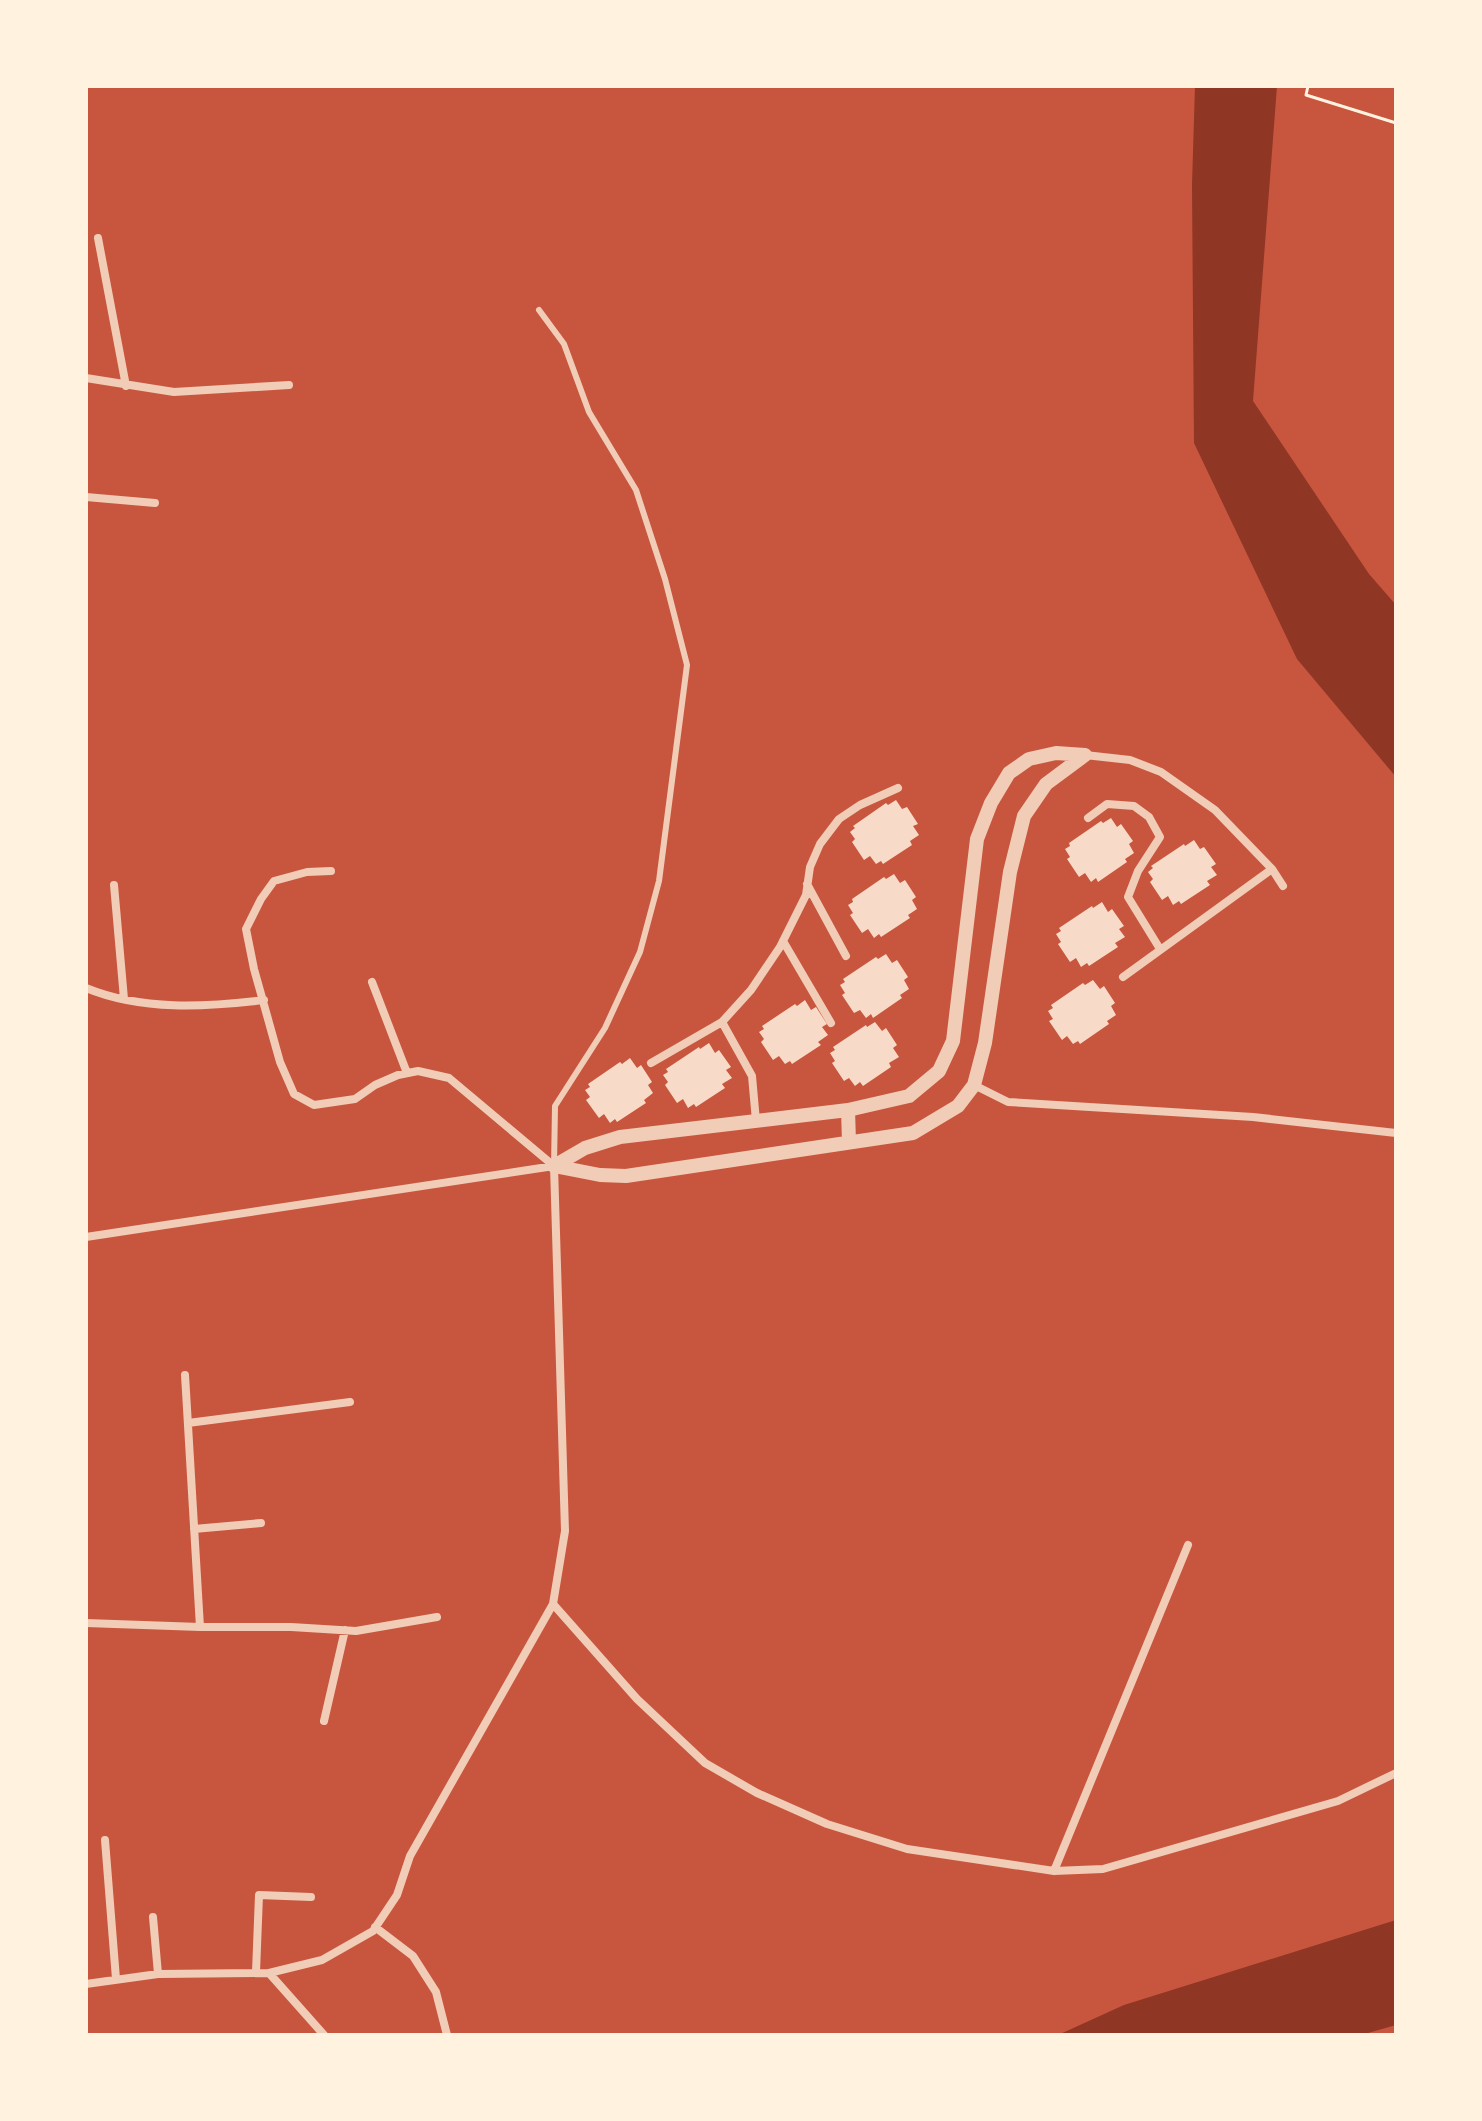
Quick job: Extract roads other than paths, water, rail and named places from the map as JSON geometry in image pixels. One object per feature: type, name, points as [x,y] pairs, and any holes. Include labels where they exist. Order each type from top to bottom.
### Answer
[{"type":"street","points":[[98,238],[126,386]]},
{"type":"street","points":[[86,378],[174,392],[289,385]]},
{"type":"street","points":[[86,497],[155,503]]},
{"type":"street","points":[[554,1166],[585,1148],[620,1137],[848,1110],[909,1096],[939,1071],[953,1041],[977,839],[991,803],[1009,773],[1029,759],[1056,753],[1085,755],[1130,760],[1161,772],[1215,810],[1272,869],[1283,886]]},
{"type":"street","points":[[86,1237],[554,1166],[600,1175],[626,1176],[913,1133],[958,1106],[974,1085],[985,1043],[1010,872],[1024,816],[1046,784],[1085,755]]},
{"type":"street","points":[[651,1063],[722,1022],[751,990],[783,941],[806,895],[810,867],[820,844],[839,819],[860,805],[898,788]]},
{"type":"street","points":[[1088,818],[1107,804],[1134,806],[1149,817],[1160,837],[1138,871],[1128,897],[1160,949]]},
{"type":"street","points":[[1123,977],[1272,869]]},
{"type":"street","points":[[86,1984],[158,1974],[269,1973],[322,1960],[373,1931],[397,1895],[410,1856],[553,1604],[565,1531],[554,1166],[449,1078],[418,1071],[407,1073],[375,1085],[355,1099],[314,1105],[294,1094],[280,1062],[246,929],[274,881],[307,872],[331,871]]},
{"type":"street","points":[[807,884],[846,956]]},
{"type":"street","points":[[114,885],[124,999]]},
{"type":"street","points":[[783,941],[831,1023]]},
{"type":"street","points":[[372,982],[407,1073]]},
{"type":"street","points":[[86,988],[107,997],[158,1004],[203,1006],[264,1000]]},
{"type":"street","points":[[722,1022],[752,1076],[756,1121]]},
{"type":"street","points":[[974,1085],[1008,1102],[1253,1117],[1396,1133]]},
{"type":"street","points":[[848,1110],[849,1142]]},
{"type":"street","points":[[185,1375],[200,1627]]},
{"type":"street","points":[[188,1423],[350,1402]]},
{"type":"street","points":[[194,1529],[261,1523]]},
{"type":"street","points":[[1054,1871],[1188,1545]]},
{"type":"street","points":[[553,1604],[637,1699],[705,1763],[757,1793],[827,1824],[907,1849],[1054,1871],[1103,1869],[1338,1801],[1396,1773]]},
{"type":"street","points":[[86,1623],[356,1631],[437,1617]]},
{"type":"street","points":[[324,1721],[345,1630]]},
{"type":"street","points":[[105,1840],[116,1979]]},
{"type":"street","points":[[256,1972],[259,1895],[311,1897]]},
{"type":"street","points":[[153,1917],[158,1974]]},
{"type":"street","points":[[375,1927],[413,1956],[436,1992],[447,2035]]},
{"type":"street","points":[[269,1973],[324,2035]]},
{"type":"lane","points":[[539,310],[564,344],[589,412],[636,490],[665,579],[687,665],[659,881],[640,952],[605,1028],[555,1106],[554,1166]]}]
